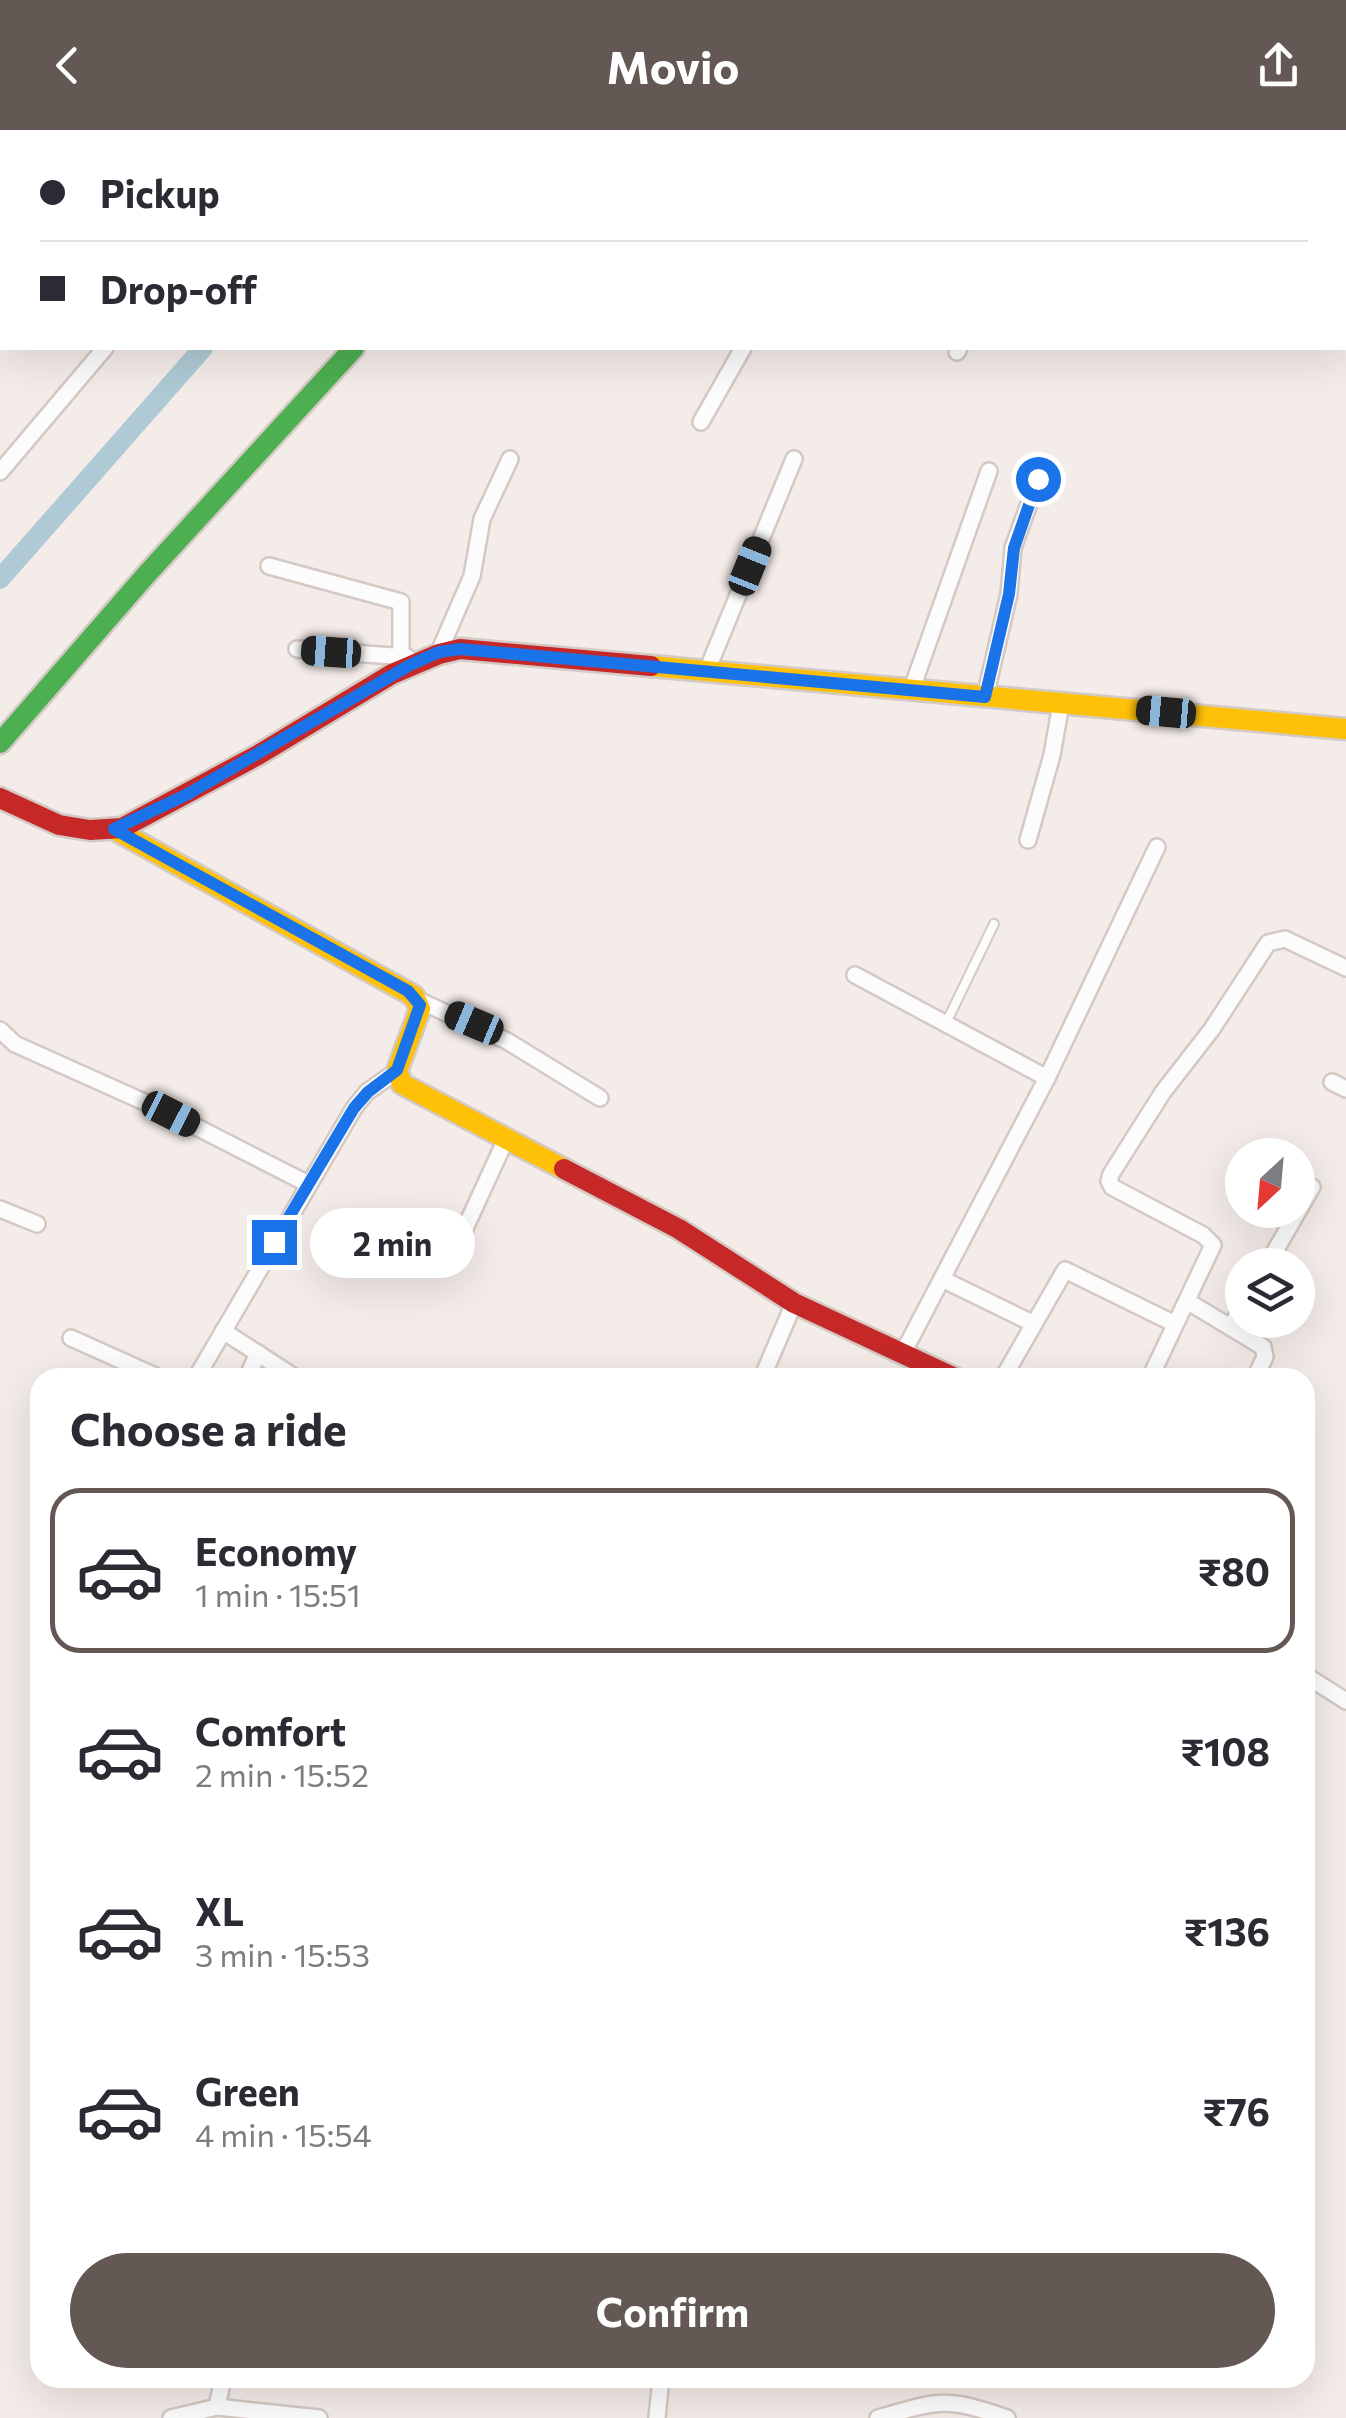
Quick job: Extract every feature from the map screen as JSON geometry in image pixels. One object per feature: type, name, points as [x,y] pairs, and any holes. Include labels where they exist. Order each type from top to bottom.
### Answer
[{"type":"main road","points":[[0,744],[146,575],[352,350]]},
{"type":"main road","points":[[0,798],[74,830],[95,834],[114,829],[186,795],[431,655],[460,649],[1346,729]]},
{"type":"main road","points":[[114,829],[418,1000],[419,1016],[397,1070],[399,1080],[408,1088],[679,1230],[794,1303],[936,1368]]},
{"type":"street","points":[[0,472],[104,350]]},
{"type":"street","points":[[700,422],[742,350]]},
{"type":"street","points":[[296,650],[401,657],[431,655],[472,576],[482,519],[510,459]]},
{"type":"street","points":[[706,674],[794,459]]},
{"type":"street","points":[[911,691],[989,471]]},
{"type":"street","points":[[985,697],[1009,594],[1014,548],[1038,479]]},
{"type":"street","points":[[269,566],[401,602],[401,657]]},
{"type":"street","points":[[1028,840],[1062,704]]},
{"type":"street","points":[[904,1351],[1047,1078],[1156,847]]},
{"type":"street","points":[[1155,1368],[1212,1251],[1212,1242],[1112,1186],[1111,1174],[1163,1092],[1222,1014],[1268,943],[1285,938],[1346,968]]},
{"type":"street","points":[[855,975],[1047,1078]]},
{"type":"street","points":[[418,1000],[507,1041],[600,1098]]},
{"type":"street","points":[[2,1037],[171,1114],[308,1184]]},
{"type":"street","points":[[202,1368],[354,1108],[397,1070]]},
{"type":"street","points":[[462,1235],[506,1139]]},
{"type":"street","points":[[0,1208],[38,1224]]},
{"type":"street","points":[[1009,1368],[1067,1270],[1176,1324]]},
{"type":"street","points":[[942,1279],[1034,1324]]},
{"type":"street","points":[[1187,1301],[1225,1322]]},
{"type":"street","points":[[766,1368],[794,1303]]},
{"type":"street","points":[[223,1331],[281,1368]]},
{"type":"street","points":[[71,1338],[138,1368]]},
{"type":"street","points":[[1248,1338],[1266,1352],[1259,1368]]},
{"type":"street","points":[[251,1368],[258,1353]]},
{"type":"street","points":[[1315,1681],[1346,1701]]},
{"type":"street","points":[[217,2407],[221,2388]]},
{"type":"street","points":[[657,2418],[661,2388]]},
{"type":"street","points":[[878,2418],[932,2402],[947,2402],[1007,2418]]},
{"type":"street","points":[[171,2418],[217,2407],[319,2418]]},
{"type":"lane","points":[[946,1024],[994,924]]},
{"type":"waterway","points":[[0,579],[201,350]]},
{"type":"traffic: fast","points":[[0,743],[146,575],[352,350]]},
{"type":"traffic: slow","points":[[651,666],[1346,729]]},
{"type":"traffic: slow","points":[[114,829],[414,996],[420,1009],[397,1071],[402,1084],[564,1169]]},
{"type":"traffic: jam","points":[[0,798],[59,825],[90,830],[122,828],[258,755],[392,674],[460,649],[651,666]]},
{"type":"traffic: jam","points":[[564,1169],[679,1229],[794,1303],[934,1368]]},
{"type":"route","points":[[274,1242],[354,1108],[380,1081],[397,1070],[420,1005],[408,991],[114,829],[186,795],[439,652],[460,649],[985,697],[1009,594],[1014,548],[1038,479]]}]
